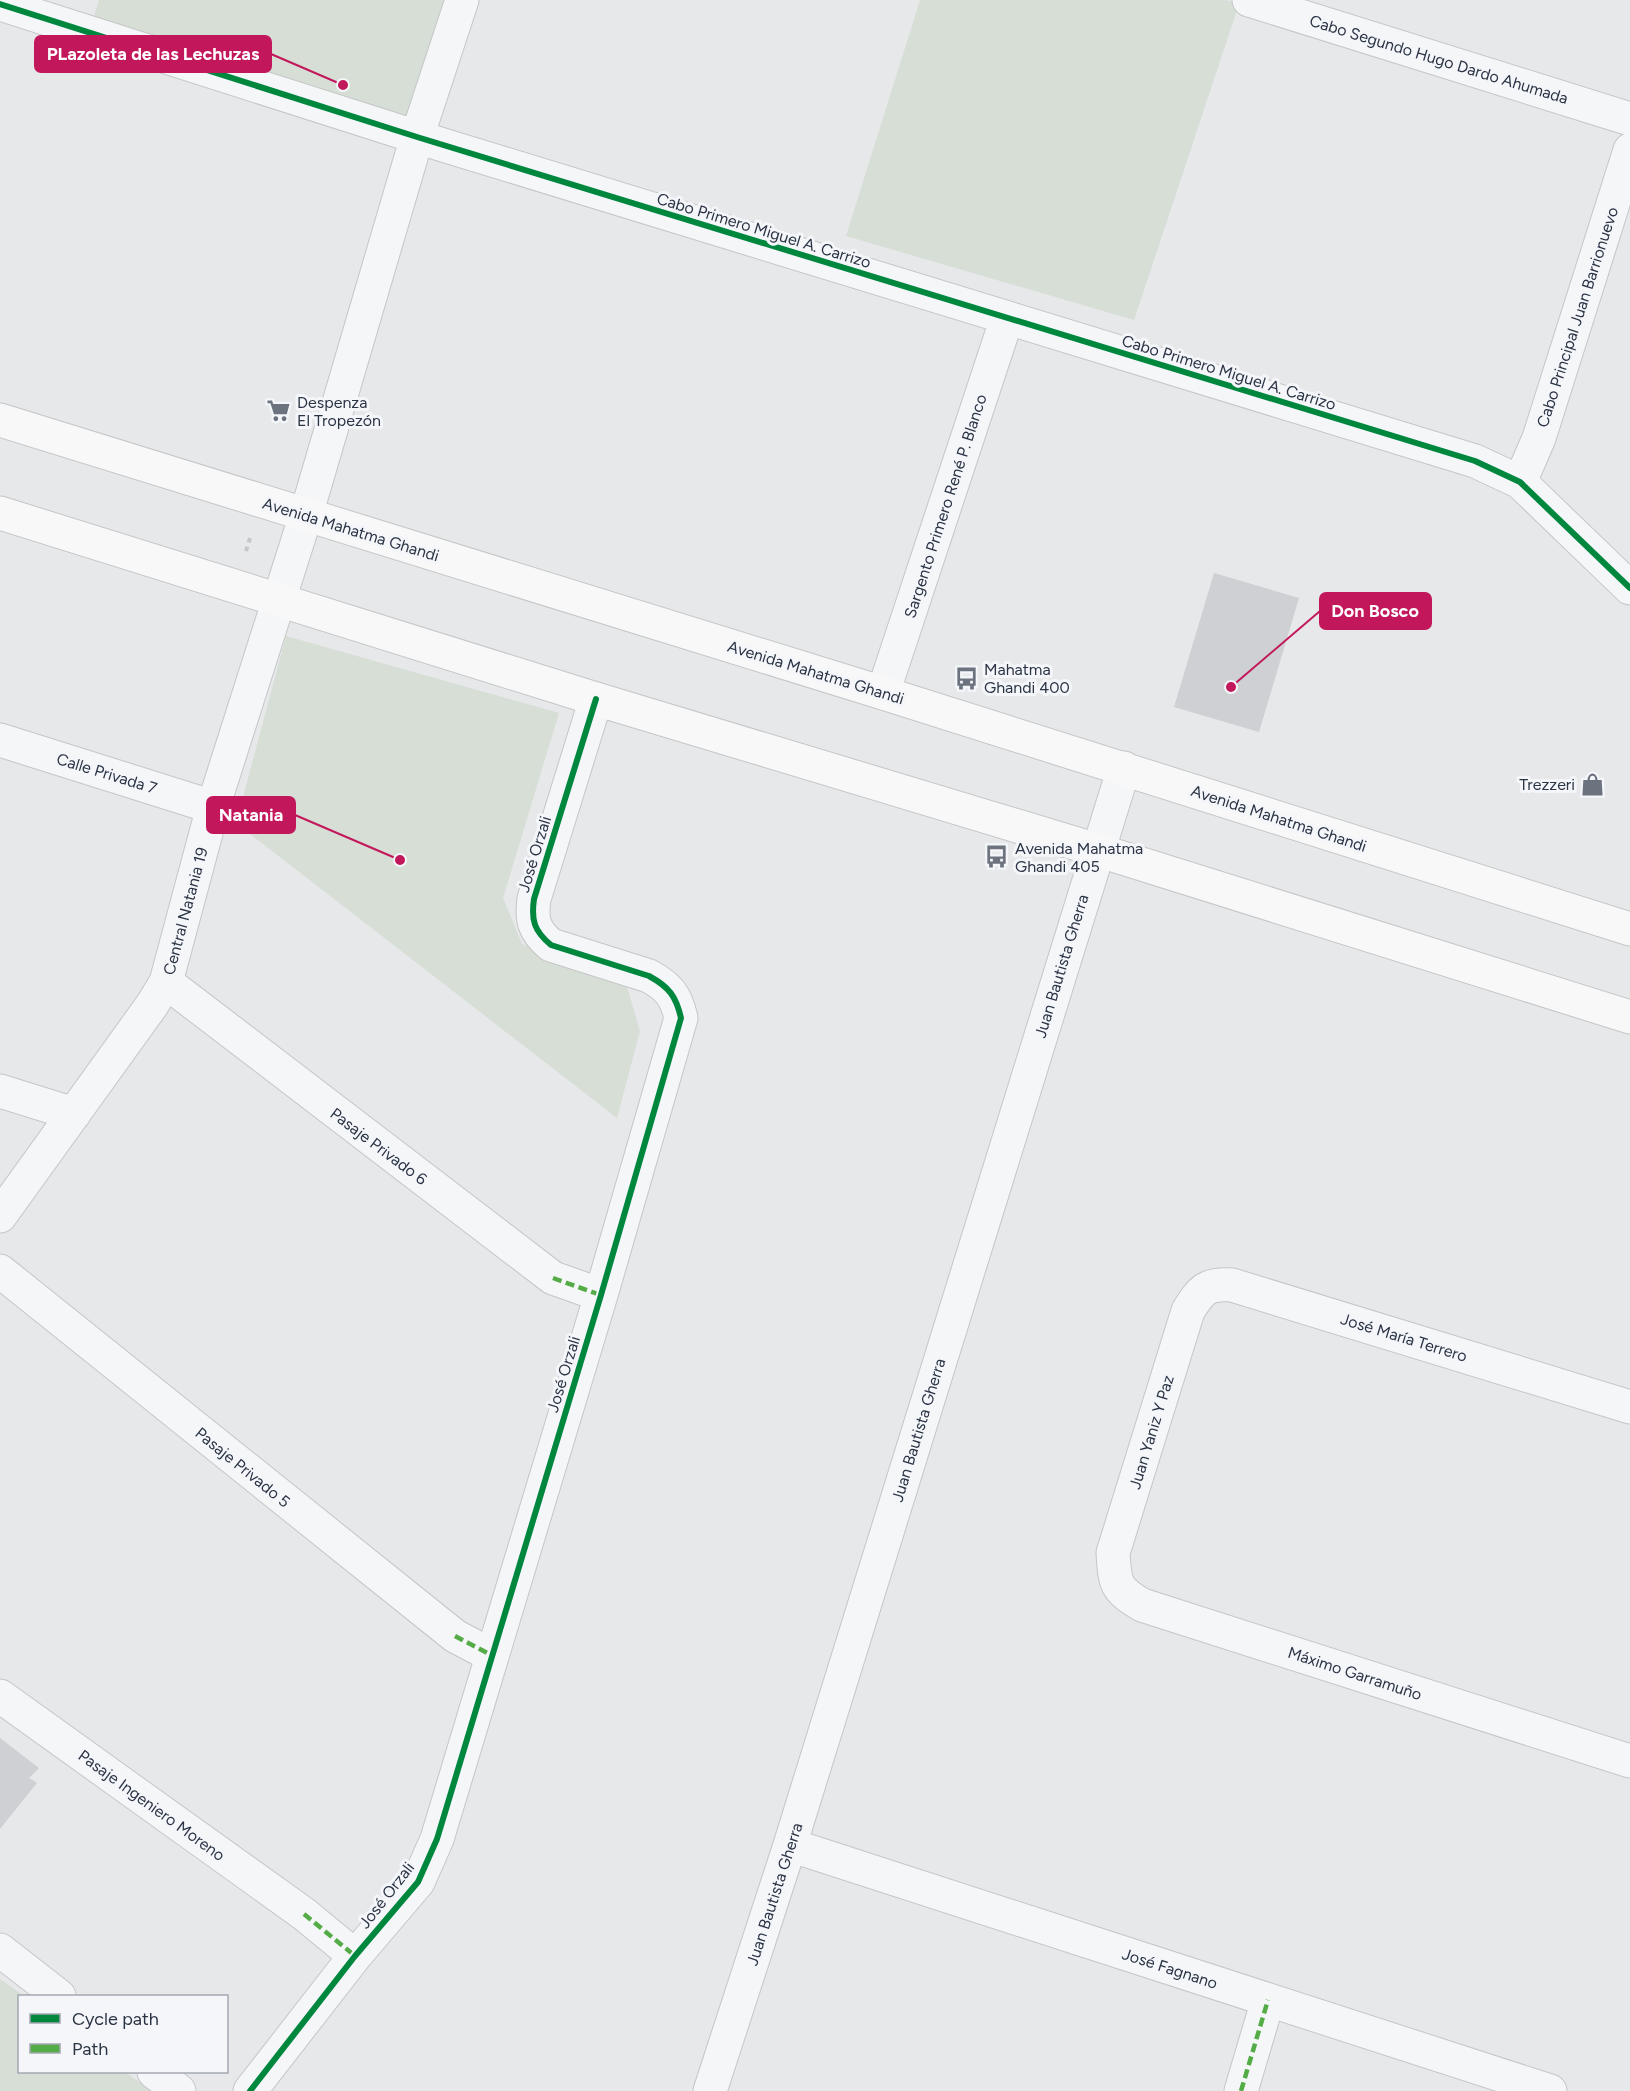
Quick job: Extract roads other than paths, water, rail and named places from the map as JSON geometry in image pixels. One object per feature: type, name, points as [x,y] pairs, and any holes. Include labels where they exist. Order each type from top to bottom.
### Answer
[{"type":"main road","name":"Avenida Mahatma Ghandi","points":[[0,420],[1124,768],[1630,929]]},
{"type":"main road","points":[[0,513],[596,699],[1097,850],[1630,1017]]},
{"type":"street","name":"Central Natania 19","points":[[0,1216],[152,1005],[166,982],[213,807],[280,600],[417,137],[462,0]]},
{"type":"street","name":"Cabo Segundo Hugo Dardo Ahumada","points":[[1249,0],[1630,119]]},
{"type":"street","name":"Cabo Primero Miguel A. Carrizo","points":[[0,4],[417,137],[1475,461],[1520,482],[1630,588]]},
{"type":"street","name":"Cabo Principal Juan Barrionuevo","points":[[1520,482],[1539,438],[1630,150]]},
{"type":"street","name":"Sargento Primero René P. Blanco","points":[[883,693],[1007,318]]},
{"type":"street","name":"José Orzali","points":[[250,2091],[355,1956],[418,1882],[429,1860],[601,1295],[681,1018],[677,1000],[661,983],[649,976],[551,945],[541,937],[532,915],[534,899],[596,699]]},
{"type":"street","name":"Calle Privada 7","points":[[0,740],[213,807]]},
{"type":"street","name":"Juan Bautista Gherra","points":[[710,2091],[790,1845],[1124,768]]},
{"type":"street","name":"Pasaje Privado 6","points":[[166,982],[553,1278],[601,1295]]},
{"type":"street","points":[[0,1091],[74,1114]]},
{"type":"street","name":"Pasaje Privado 5","points":[[0,1271],[455,1636],[491,1656]]},
{"type":"street","name":"José María Terrero","points":[[1188,1311],[1200,1291],[1217,1284],[1232,1285],[1630,1407]]},
{"type":"street","name":"Juan Yaniz Y Paz","points":[[1113,1553],[1188,1311]]},
{"type":"street","name":"Máximo Garramuño","points":[[1113,1553],[1114,1576],[1122,1594],[1142,1605],[1630,1761]]},
{"type":"street","name":"Pasaje Ingeniero Moreno","points":[[0,1696],[304,1914],[355,1956]]},
{"type":"street","name":"José Fagnano","points":[[790,1845],[1550,2091]]},
{"type":"street","points":[[0,1950],[58,1995]]},
{"type":"street","points":[[1241,2091],[1268,2000]]},
{"type":"street","points":[[155,2073],[178,2091]]},
{"type":"place","name":"PLazoleta de las Lechuzas","points":[[343,85]]},
{"type":"place","name":"Despenza El Tropezón","points":[[279,411]]},
{"type":"place","name":"Mahatma Ghandi 400","points":[[966,678]]},
{"type":"place","name":"Don Bosco","points":[[1231,687]]},
{"type":"place","name":"Trezzeri","points":[[1593,784]]},
{"type":"place","name":"Avenida Mahatma Ghandi 405","points":[[997,857]]},
{"type":"place","name":"Natania","points":[[400,860]]}]
